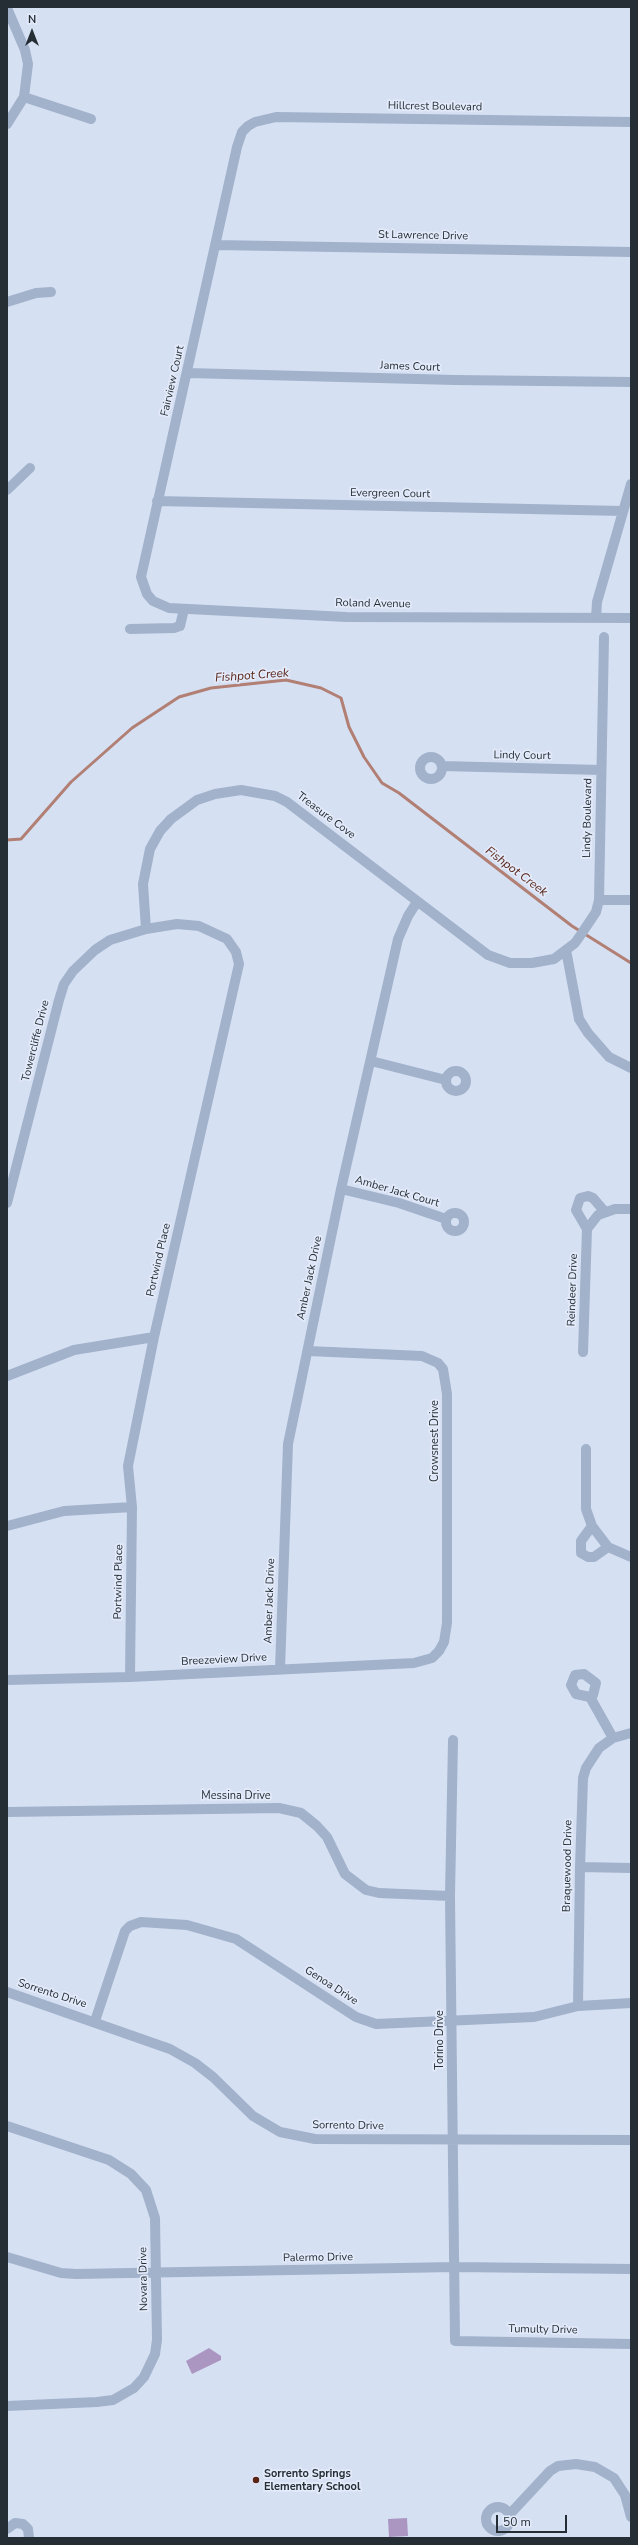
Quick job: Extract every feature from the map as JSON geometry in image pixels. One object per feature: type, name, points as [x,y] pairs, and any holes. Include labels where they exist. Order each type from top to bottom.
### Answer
[{"type":"street","points":[[7,8],[11,24],[25,50],[28,64],[24,97],[7,124]]},
{"type":"street","points":[[24,97],[91,120]]},
{"type":"street","name":"Hillcrest Boulevard","points":[[242,132],[255,122],[276,117],[631,122]]},
{"type":"street","name":"Fairview Court","points":[[184,609],[161,606],[153,601],[143,587],[143,566],[242,132]]},
{"type":"street","name":"St Lawrence Drive","points":[[215,245],[631,252]]},
{"type":"street","points":[[7,302],[36,293],[51,292]]},
{"type":"street","name":"James Court","points":[[188,373],[455,380],[631,382]]},
{"type":"street","points":[[7,490],[30,468]]},
{"type":"street","points":[[596,618],[597,602],[631,484]]},
{"type":"street","name":"Evergreen Court","points":[[157,501],[623,511]]},
{"type":"street","points":[[130,629],[174,628],[180,626],[184,609]]},
{"type":"street","name":"Roland Avenue","points":[[184,609],[346,617],[631,618]]},
{"type":"street","name":"Lindy Boulevard","points":[[532,963],[554,959],[575,943],[596,912],[599,900],[604,637]]},
{"type":"street","name":"Lindy Court","points":[[442,766],[601,770]]},
{"type":"street","name":"Treasure Cove","points":[[146,929],[144,878],[150,849],[160,831],[171,819],[197,800],[230,791],[256,792],[275,796],[287,802],[488,955],[510,963],[532,963]]},
{"type":"street","points":[[599,900],[631,900]]},
{"type":"street","name":"Amber Jack Drive","points":[[280,1669],[286,1457],[341,1189],[398,939],[408,916],[417,902]]},
{"type":"street","name":"Portwind Place","points":[[130,1677],[132,1507],[128,1466],[154,1337],[239,964],[233,946],[227,939],[199,926],[177,924],[146,929]]},
{"type":"street","name":"Towercliffe Drive","points":[[7,1203],[64,984],[73,971],[94,950],[128,933],[146,929]]},
{"type":"street","points":[[566,950],[579,1019],[588,1033],[609,1057],[631,1068]]},
{"type":"street","points":[[371,1061],[446,1080]]},
{"type":"street","name":"Amber Jack Court","points":[[341,1189],[399,1203],[446,1219]]},
{"type":"street","points":[[605,1212],[593,1198],[588,1196],[580,1198],[576,1210],[587,1229],[598,1215],[615,1209],[631,1210]]},
{"type":"street","name":"Reindeer Drive","points":[[583,1352],[587,1229]]},
{"type":"street","points":[[7,1376],[74,1350],[154,1337]]},
{"type":"street","name":"Crowsnest Drive","points":[[308,1351],[422,1356],[438,1363],[443,1369],[447,1394],[447,1623],[444,1642],[439,1651]]},
{"type":"street","points":[[586,1449],[586,1509],[592,1526],[608,1546],[631,1557]]},
{"type":"street","points":[[7,1526],[64,1511],[132,1507]]},
{"type":"street","points":[[592,1526],[580,1542],[582,1553],[588,1558],[594,1557],[608,1546]]},
{"type":"street","name":"Breezeview Drive","points":[[7,1680],[130,1677],[414,1663],[432,1658],[439,1651]]},
{"type":"street","points":[[590,1698],[613,1738],[631,1732]]},
{"type":"street","name":"Braquewood Drive","points":[[578,2006],[583,1778],[586,1768],[599,1748],[613,1738]]},
{"type":"street","name":"Torino Drive","points":[[453,1740],[450,1896],[455,2341]]},
{"type":"street","name":"Messina Drive","points":[[7,1812],[267,1806],[279,1808],[301,1813],[317,1826],[327,1837],[345,1874],[366,1890],[378,1893],[450,1896]]},
{"type":"street","points":[[580,1867],[631,1868]]},
{"type":"street","name":"Genoa Drive","points":[[95,2021],[125,1931],[130,1926],[141,1922],[187,1925],[236,1939],[367,2022],[376,2024],[452,2022],[534,2017],[578,2006],[631,2003]]},
{"type":"street","name":"Sorrento Drive","points":[[7,1992],[95,2021],[170,2049],[195,2063],[254,2116],[280,2132],[315,2139],[452,2138],[631,2140]]},
{"type":"street","name":"Novara Drive","points":[[7,2126],[109,2160],[138,2181],[150,2199],[155,2218],[156,2273],[156,2354],[144,2377],[134,2388],[113,2400],[7,2406]]},
{"type":"street","name":"Palermo Drive","points":[[7,2257],[61,2273],[156,2273],[454,2267],[631,2269]]},
{"type":"street","name":"Tumulty Drive","points":[[455,2341],[631,2344]]},
{"type":"street","points":[[509,2515],[550,2471],[558,2466],[576,2464],[595,2468],[614,2478],[625,2495],[631,2517]]},
{"type":"street","points":[[7,2529],[15,2523],[23,2524],[28,2530],[29,2538]]},
{"type":"shaded area","points":[[209,2348],[221,2356],[221,2360],[192,2374],[186,2361]]},
{"type":"shaded area","points":[[407,2518],[408,2536],[389,2537],[388,2519]]},
{"type":"waterway","name":"Fishpot Creek","points":[[7,840],[21,839],[71,782],[132,728],[179,697],[211,688],[286,680],[321,688],[341,698],[349,727],[364,757],[382,783],[399,793],[572,926],[631,963]]},
{"type":"place","name":"Sorrento Springs Elementary School","points":[[256,2480]]}]
